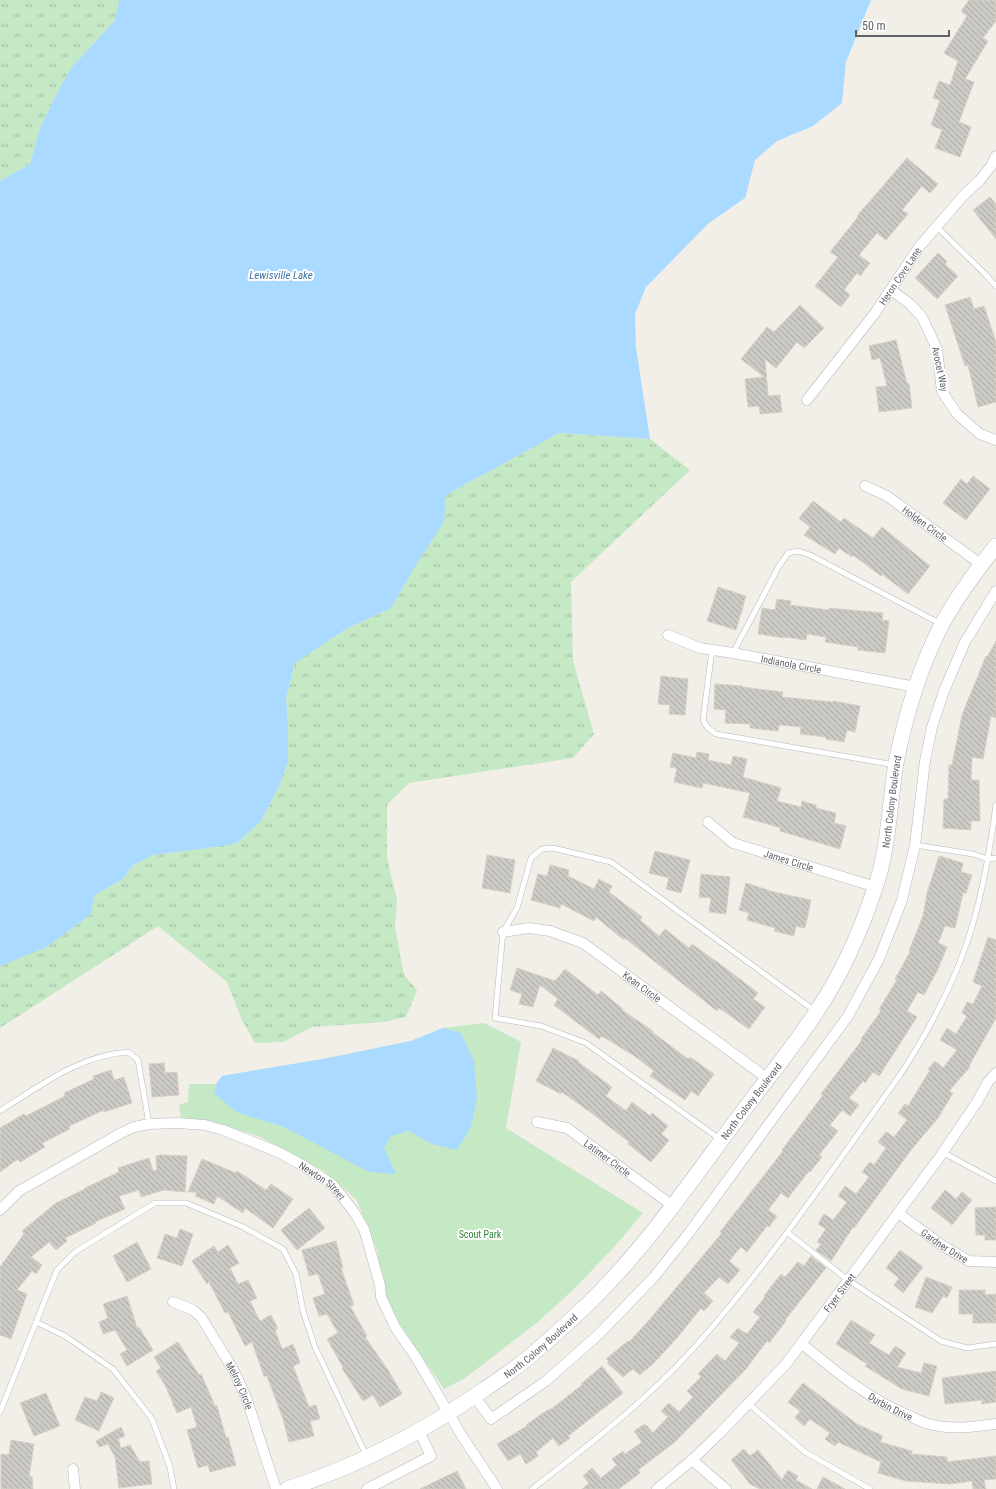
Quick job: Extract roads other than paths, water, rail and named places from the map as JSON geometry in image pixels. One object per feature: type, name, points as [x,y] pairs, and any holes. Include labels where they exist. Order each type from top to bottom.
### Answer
[{"type":"main road","name":"North Colony Boulevard","points":[[287,1489],[324,1477],[367,1458],[419,1431],[448,1414],[534,1353],[591,1301],[617,1273],[673,1206],[817,1012],[846,959],[876,887],[886,846],[896,765],[905,721],[916,687],[930,650],[942,625],[967,586],[991,555]]},
{"type":"street","name":"Heron Cove Lane","points":[[807,400],[891,290],[919,247],[963,196],[980,180],[991,166],[996,156]]},
{"type":"street","name":"Avocet Way","points":[[891,290],[910,304],[922,317],[937,349],[942,391],[957,414],[980,434],[996,440]]},
{"type":"street","name":"Holden Circle","points":[[865,486],[887,496],[991,555]]},
{"type":"street","points":[[474,1396],[490,1419],[546,1381],[626,1308],[659,1271],[689,1233],[848,1016],[871,975],[889,937],[902,900],[915,844],[925,761],[932,727],[944,691],[965,642],[996,591]]},
{"type":"street","name":"Indianola Circle","points":[[668,635],[700,648],[916,687]]},
{"type":"street","name":"James Circle","points":[[708,822],[733,843],[876,887]]},
{"type":"street","name":"Kean Circle","points":[[503,932],[529,928],[550,931],[583,943],[768,1079]]},
{"type":"street","name":"Fryer Street","points":[[657,1489],[692,1460],[749,1404],[786,1364],[898,1213],[977,1102],[992,1084],[996,1073]]},
{"type":"street","name":"Latimer Circle","points":[[537,1122],[567,1128],[673,1206]]},
{"type":"street","name":"Newton Street","points":[[0,1210],[19,1191],[114,1136],[134,1127],[149,1124],[177,1123],[205,1125],[223,1130],[302,1164],[333,1185],[354,1212],[364,1229],[380,1285],[382,1298],[396,1327],[417,1359],[448,1414],[481,1466],[498,1489]]},
{"type":"street","name":"Gardner Drive","points":[[898,1213],[942,1245],[969,1260],[996,1262]]},
{"type":"street","name":"Melroy Circle","points":[[174,1302],[194,1310],[201,1317],[234,1371],[246,1397],[276,1489]]},
{"type":"street","name":"Durbin Drive","points":[[801,1343],[836,1372],[876,1400],[895,1410],[930,1424],[965,1428],[996,1424]]},
{"type":"street","points":[[367,1489],[431,1456],[419,1431]]},
{"type":"street","points":[[692,1460],[726,1489]]},
{"type":"street","points":[[73,1469],[75,1489]]},
{"type":"lane","points":[[936,226],[996,286]]},
{"type":"lane","points":[[733,653],[788,553],[798,551],[810,555],[942,625]]},
{"type":"lane","points":[[712,650],[703,720],[707,727],[716,734],[896,765]]},
{"type":"lane","points":[[532,1489],[602,1435],[670,1373],[725,1313],[788,1233],[900,1075],[917,1049],[947,993],[965,949],[975,917],[988,858],[996,805]]},
{"type":"lane","points":[[915,844],[988,858],[996,858]]},
{"type":"lane","points":[[722,1140],[586,1043],[541,1026],[495,1018],[503,932],[517,908],[531,858],[542,849],[553,848],[611,862],[817,1012]]},
{"type":"lane","points":[[0,1111],[67,1069],[112,1053],[128,1052],[138,1060],[149,1124]]},
{"type":"lane","points":[[942,1152],[996,1181]]},
{"type":"lane","points":[[0,1412],[58,1270],[75,1252],[154,1202],[186,1203],[243,1227],[283,1249],[296,1274],[303,1311],[315,1347],[367,1458]]},
{"type":"lane","points":[[788,1233],[848,1280],[941,1341],[967,1348],[996,1344]]},
{"type":"lane","points":[[36,1322],[65,1336],[113,1369],[152,1419],[170,1467],[174,1489]]},
{"type":"lane","points":[[749,1404],[805,1452],[870,1489]]},
{"type":"water","name":"Lewisville Lake","points":[[119,0],[871,0],[846,62],[842,103],[813,126],[777,141],[755,160],[745,198],[709,223],[646,287],[635,314],[636,348],[650,439],[559,433],[446,495],[444,522],[414,568],[391,608],[346,629],[295,663],[286,699],[288,723],[288,762],[279,786],[261,821],[237,843],[153,855],[133,865],[123,879],[95,895],[90,915],[45,948],[0,966],[0,181],[30,164],[40,128],[61,85],[72,67],[115,20]]},
{"type":"water","points":[[443,1028],[461,1033],[474,1061],[477,1098],[471,1127],[457,1150],[432,1144],[409,1131],[391,1136],[384,1148],[396,1174],[369,1172],[284,1127],[236,1112],[214,1093],[216,1084],[222,1076],[323,1059],[411,1041]]},
{"type":"park label","name":"Scout Park","points":[[480,1234]]}]
